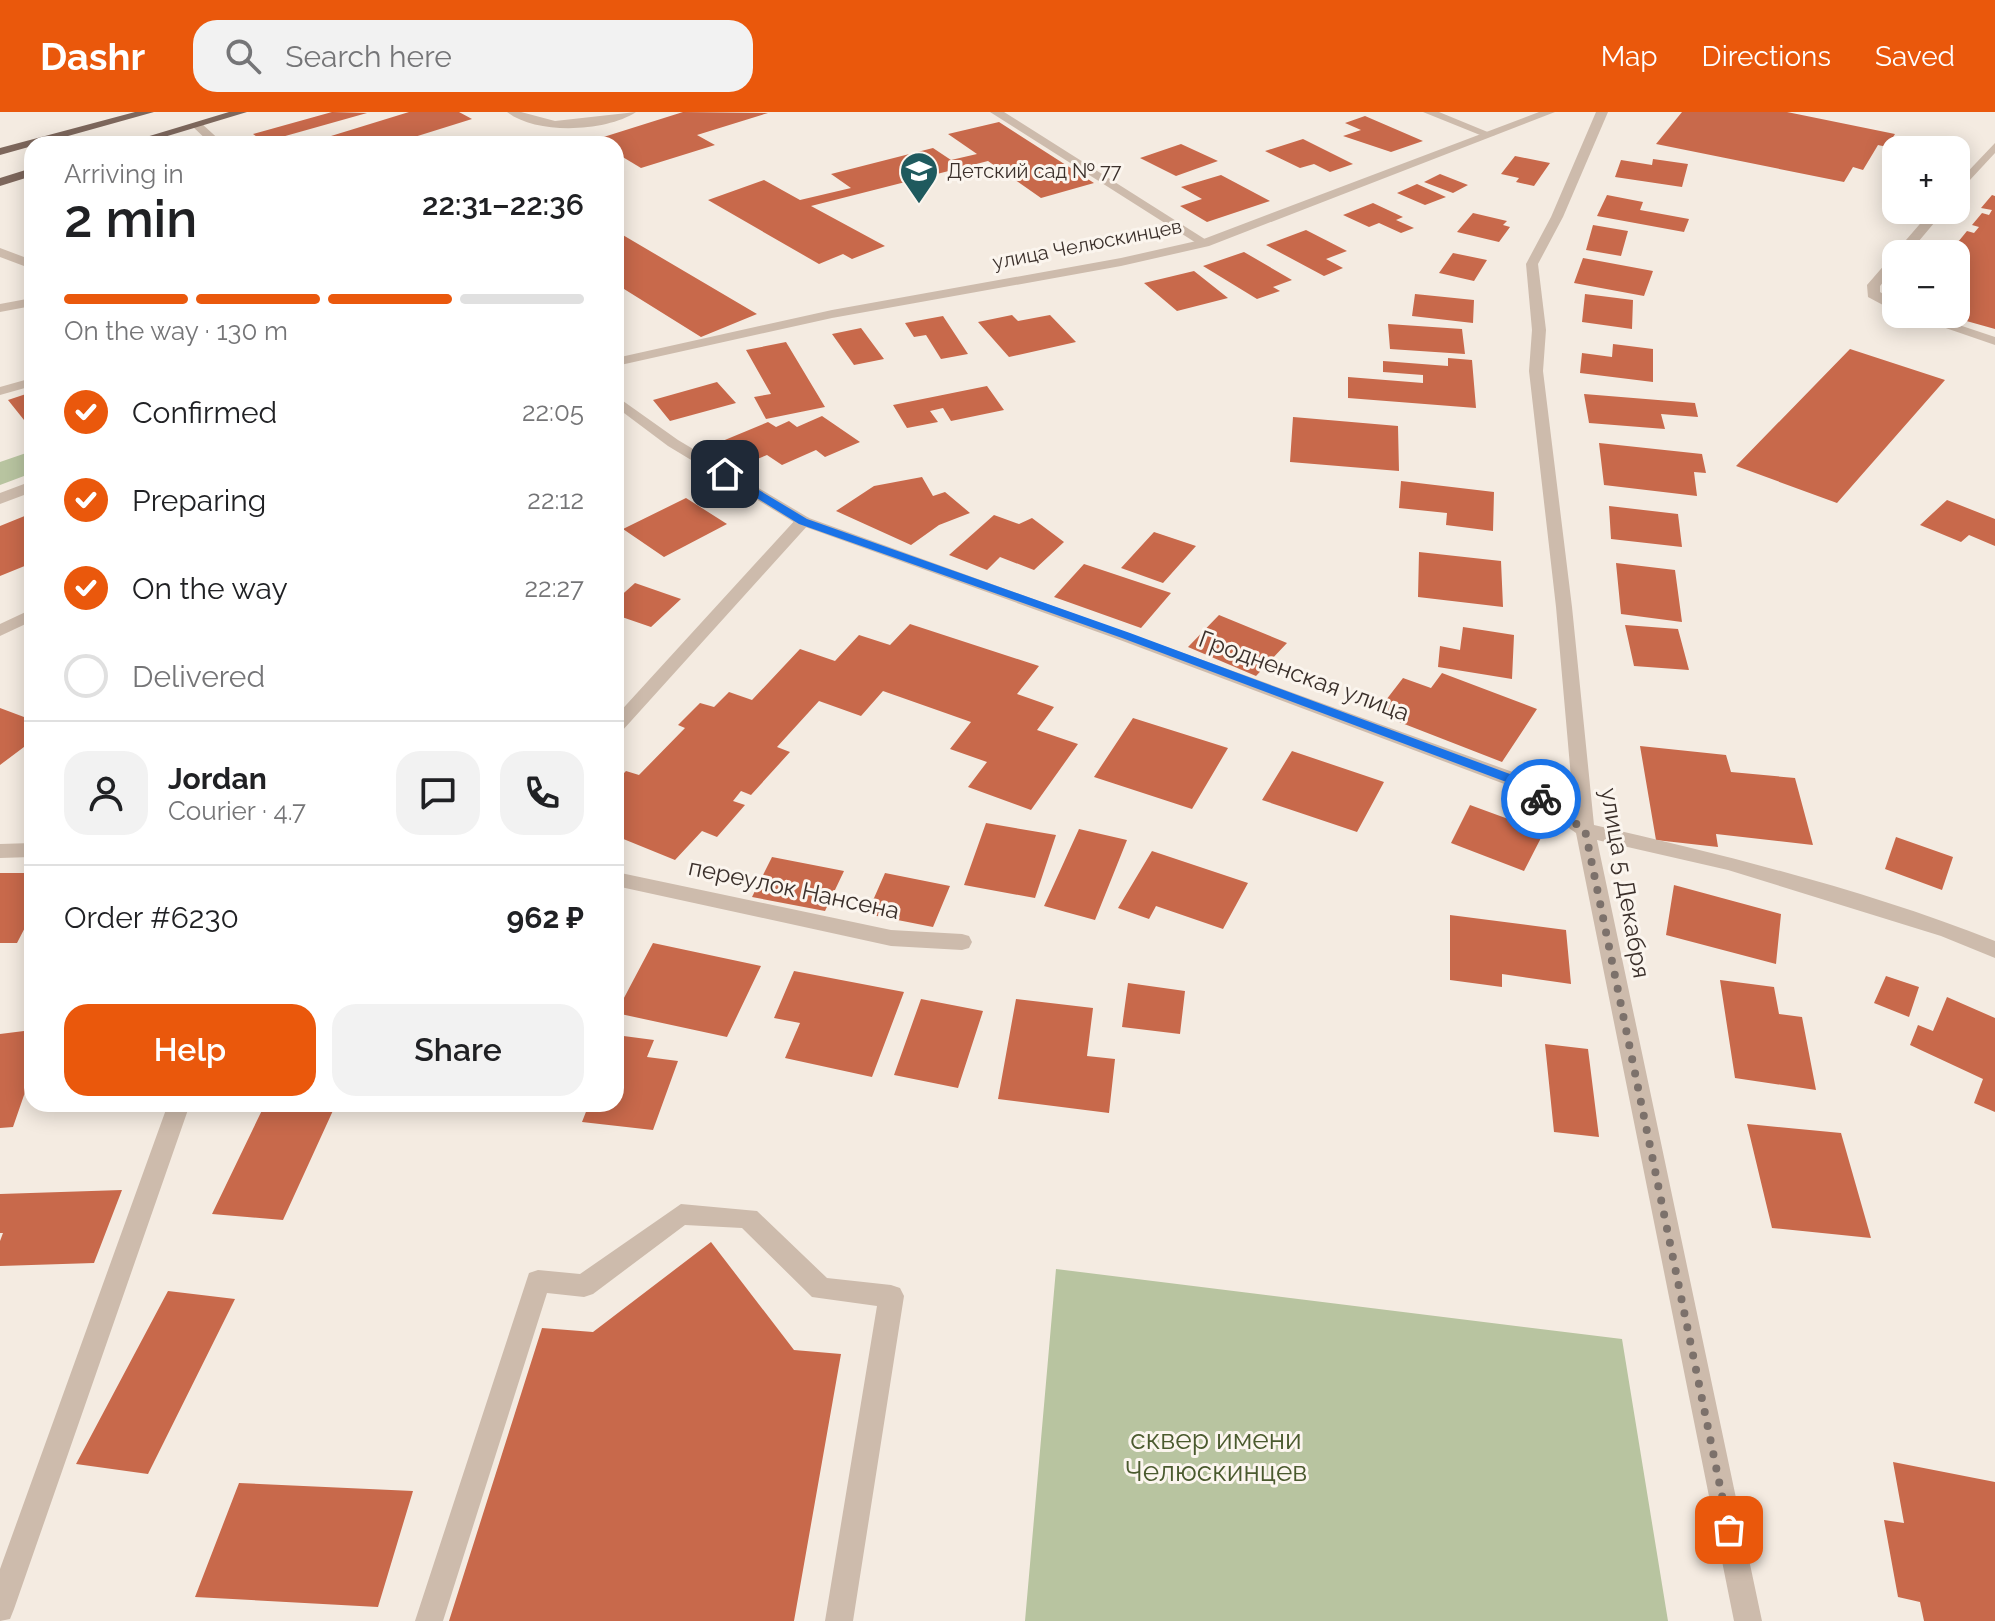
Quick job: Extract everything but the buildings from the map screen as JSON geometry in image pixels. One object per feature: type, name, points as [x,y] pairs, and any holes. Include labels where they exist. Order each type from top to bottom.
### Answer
[{"type":"main road","points":[[59,136],[148,112]]},
{"type":"main road","points":[[180,112],[197,125]]},
{"type":"main road","points":[[158,136],[241,112]]},
{"type":"main road","points":[[0,152],[24,146]]},
{"type":"main road","points":[[0,182],[24,174]]},
{"type":"street","points":[[513,112],[522,118],[553,125],[599,122],[630,112]]},
{"type":"street","points":[[996,112],[1205,243]]},
{"type":"street","points":[[1429,112],[1489,135]]},
{"type":"street","name":"улица Челюскинцев","points":[[624,360],[832,314],[1121,262],[1205,243],[1549,112]]},
{"type":"street","name":"улица 5 Декабря","points":[[1602,112],[1557,217],[1532,264],[1539,330],[1536,371],[1564,607],[1585,830],[1748,1621]]},
{"type":"street","points":[[197,125],[209,136]]},
{"type":"street","points":[[1970,175],[1995,146]]},
{"type":"street","points":[[1913,240],[1927,224]]},
{"type":"street","points":[[0,252],[24,262]]},
{"type":"street","points":[[1882,276],[1874,285],[1873,294],[1882,299]]},
{"type":"street","points":[[0,308],[24,304]]},
{"type":"street","points":[[1955,328],[1995,341]]},
{"type":"street","points":[[0,391],[24,384]]},
{"type":"street","name":"Гродненская улица","points":[[624,406],[673,443],[803,521],[1126,636],[1514,780],[1585,830],[1729,863],[1948,931],[1995,950]]},
{"type":"street","points":[[0,499],[24,489]]},
{"type":"street","points":[[624,718],[803,521]]},
{"type":"street","points":[[0,631],[24,618]]},
{"type":"street","points":[[0,851],[24,850]]},
{"type":"street","name":"переулок Нансена","points":[[624,881],[891,938],[962,942]]},
{"type":"street","points":[[0,1609],[176,1112]]},
{"type":"street","points":[[429,1621],[538,1281],[584,1286],[681,1214],[748,1218],[821,1289],[891,1296],[839,1621]]},
{"type":"green space","points":[[24,454],[24,476],[0,485],[0,462]]},
{"type":"green space","name":"сквер имени Челюскинцев","points":[[1056,1269],[1622,1339],[1668,1621],[1025,1621]]},
{"type":"way so far","points":[[1541,799],[1585,830],[1729,1530]]},
{"type":"place","name":"Детский сад № 77","points":[[919,205]]},
{"type":"route","points":[[725,474],[803,521],[1126,636],[1514,780],[1541,799]]}]
